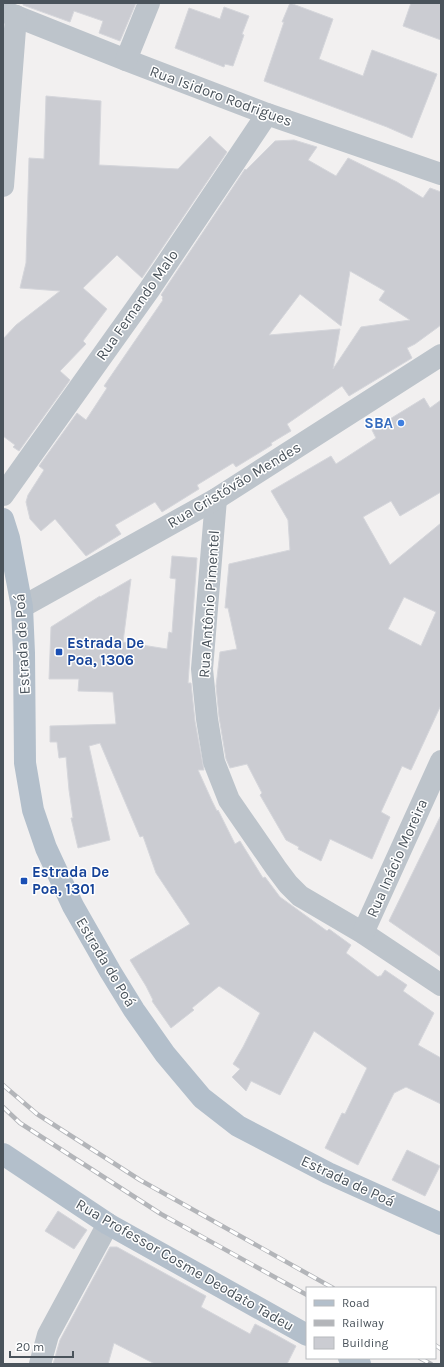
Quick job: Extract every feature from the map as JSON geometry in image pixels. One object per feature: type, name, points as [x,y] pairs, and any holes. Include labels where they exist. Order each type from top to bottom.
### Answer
[{"type":"main road","name":"Estrada de Poá","points":[[3,519],[9,538],[22,607],[25,763],[33,810],[46,848],[73,906],[134,1010],[165,1054],[202,1098],[238,1126],[328,1173],[441,1224]]},
{"type":"main road","name":"Rua Professor Cosme Deodato Tadeu","points":[[3,1154],[108,1224],[306,1334]]},
{"type":"main road","points":[[351,1359],[360,1364]]},
{"type":"street","points":[[126,60],[149,3]]},
{"type":"street","points":[[3,186],[9,13]]},
{"type":"street","name":"Rua Isidoro Rodrigues","points":[[9,13],[267,114],[441,174]]},
{"type":"street","name":"Rua Fernando Malo","points":[[3,495],[149,290],[267,114]]},
{"type":"street","name":"Rua Cristóvão Mendes","points":[[22,607],[216,499],[441,355]]},
{"type":"street","name":"Rua Antônio Pimentel","points":[[216,499],[202,670],[207,719],[214,762],[229,800],[276,868],[288,884],[300,896],[363,933],[441,985]]},
{"type":"street","name":"Rua Inácio Moreira","points":[[363,933],[440,764]]},
{"type":"street","points":[[40,1364],[48,1335],[108,1224]]},
{"type":"building","points":[[23,3],[136,3],[120,41],[99,33],[103,21],[74,11],[70,22],[23,5]]},
{"type":"building","points":[[290,3],[333,19],[319,59],[363,76],[372,50],[437,74],[412,138],[387,127],[264,81],[284,22],[282,22]]},
{"type":"building","points":[[411,3],[441,3],[441,40],[403,26]]},
{"type":"building","points":[[224,7],[249,16],[233,66],[225,64],[224,67],[175,48],[189,8],[220,19]]},
{"type":"building","points":[[46,96],[101,101],[99,165],[178,169],[210,136],[227,152],[142,278],[117,255],[83,288],[107,309],[83,341],[86,344],[60,371],[70,380],[19,451],[13,447],[15,445],[3,436],[3,339],[16,325],[60,291],[20,288],[26,263],[29,158],[44,159]]},
{"type":"building","points":[[294,140],[317,147],[308,160],[336,176],[348,158],[397,182],[423,198],[430,188],[441,192],[441,325],[407,348],[412,358],[349,396],[342,386],[287,424],[291,431],[271,443],[272,445],[236,467],[233,463],[197,485],[199,489],[162,512],[155,502],[115,525],[121,534],[86,556],[55,519],[41,531],[30,519],[26,502],[28,495],[44,470],[39,466],[77,413],[86,420],[107,388],[104,386],[163,300],[161,295],[245,169],[246,170],[275,141]],"holes":[[[350,271],[385,291],[379,300],[410,320],[361,327],[333,369],[340,329],[269,335],[300,294],[341,326]]]},
{"type":"building","points":[[424,398],[430,408],[441,400],[441,492],[400,516],[391,501],[363,517],[390,565],[441,523],[441,705],[411,770],[402,766],[381,812],[390,817],[372,859],[330,839],[321,861],[298,849],[299,847],[286,840],[260,795],[262,793],[247,764],[230,768],[226,759],[219,717],[216,686],[220,652],[237,649],[228,608],[225,608],[229,564],[290,550],[288,520],[271,491],[331,456],[336,464],[376,438],[372,430]],"holes":[[[404,597],[436,612],[421,646],[388,629]]]},
{"type":"building","points":[[172,556],[197,558],[188,683],[191,683],[195,721],[204,770],[198,770],[217,811],[218,810],[235,844],[240,841],[263,878],[265,877],[280,897],[327,931],[329,929],[351,945],[346,953],[378,977],[381,976],[385,970],[407,985],[403,991],[434,1013],[418,1045],[441,1058],[441,1104],[406,1087],[394,1093],[358,1165],[325,1148],[342,1113],[345,1114],[367,1068],[314,1031],[280,1095],[251,1081],[246,1091],[232,1077],[240,1069],[233,1064],[260,1013],[219,986],[192,1008],[194,1010],[171,1028],[152,1001],[153,1000],[146,986],[130,960],[190,924],[156,873],[143,836],[140,837],[100,743],[89,746],[110,840],[78,848],[71,818],[73,818],[66,757],[59,758],[57,742],[50,742],[50,726],[116,724],[113,692],[78,691],[79,679],[49,679],[51,627],[100,596],[131,579],[123,642],[167,649],[169,632],[172,633],[176,579],[170,578]]},
{"type":"building","points":[[441,815],[441,957],[389,921]]},
{"type":"building","points":[[407,1150],[440,1166],[425,1196],[392,1180]]},
{"type":"building","points":[[58,1211],[87,1230],[74,1249],[45,1231]]},
{"type":"building","points":[[110,1247],[117,1247],[206,1296],[201,1307],[250,1334],[255,1324],[296,1346],[287,1364],[155,1364],[114,1343],[108,1364],[53,1364],[60,1340]]},
{"type":"railway","points":[[3,1085],[37,1114],[140,1180],[331,1287]]},
{"type":"railway","points":[[3,1107],[20,1123],[161,1214],[306,1294]]},
{"type":"railway","points":[[436,1346],[441,1349]]},
{"type":"railway","points":[[422,1359],[431,1364]]},
{"type":"place","name":"SBA","points":[[401,423]]},
{"type":"place","name":"Estrada De Poa, 1306","points":[[59,652]]},
{"type":"place","name":"Estrada De Poa, 1301","points":[[24,881]]}]
